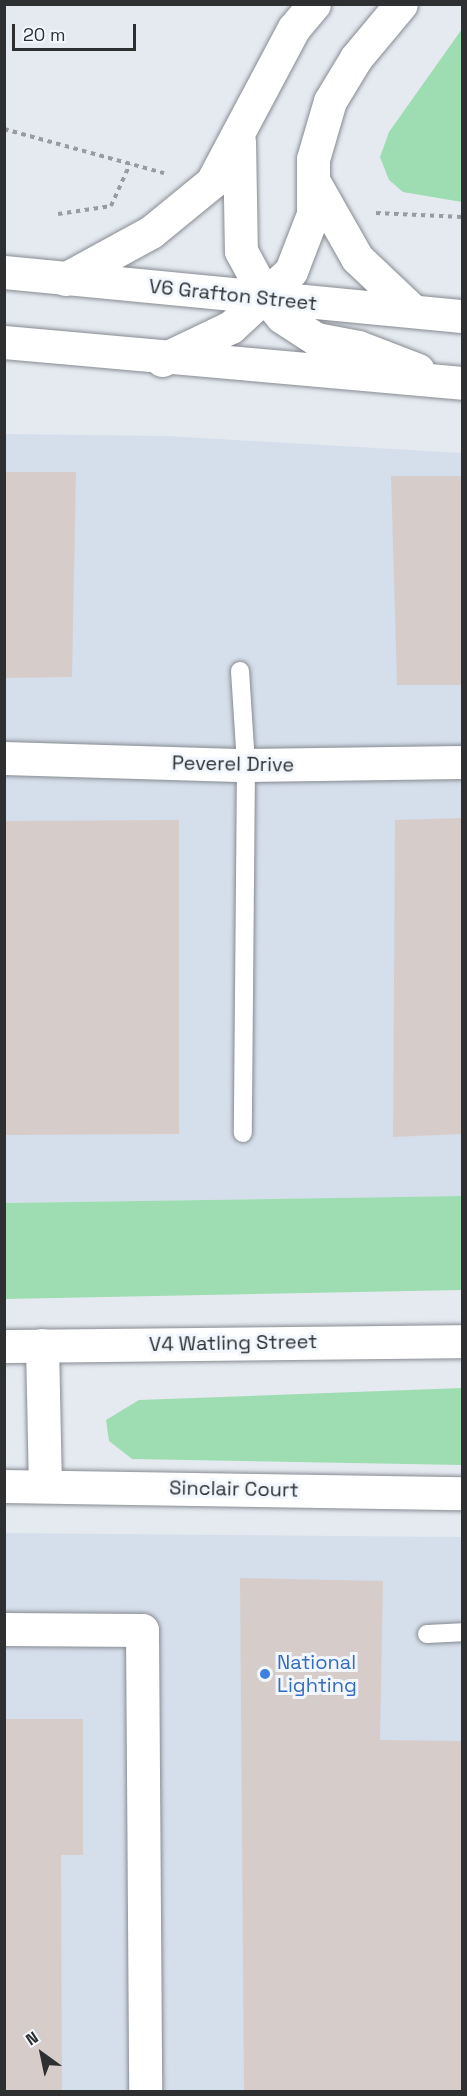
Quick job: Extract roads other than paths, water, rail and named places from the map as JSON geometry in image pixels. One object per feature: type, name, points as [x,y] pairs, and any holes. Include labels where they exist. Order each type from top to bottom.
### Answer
[{"type":"street","points":[[65,279],[151,232],[212,183],[239,139],[294,28],[314,4]]},
{"type":"street","points":[[162,360],[231,327],[267,299],[291,272],[304,243],[315,184],[313,159],[330,101],[356,58],[400,4]]},
{"type":"street","points":[[239,139],[241,250],[267,299],[316,339],[390,358],[453,382]]},
{"type":"street","points":[[315,184],[357,258],[413,311]]},
{"type":"street","name":"V6 Grafton Street","points":[[4,272],[462,316]]},
{"type":"street","points":[[4,342],[162,360],[453,382]]},
{"type":"street","name":"Peverel Drive","points":[[4,758],[246,765],[462,762]]},
{"type":"street","name":"V4 Watling Street","points":[[4,1346],[462,1341]]},
{"type":"street","points":[[42,1346],[45,1485]]},
{"type":"street","name":"Sinclair Court","points":[[4,1485],[462,1493]]},
{"type":"street","points":[[4,1629],[142,1630],[145,2091]]},
{"type":"lane","points":[[240,671],[246,765],[243,1133]]},
{"type":"lane","points":[[427,1634],[462,1632]]},
{"type":"place","name":"National Lighting","points":[[265,1674]]}]
